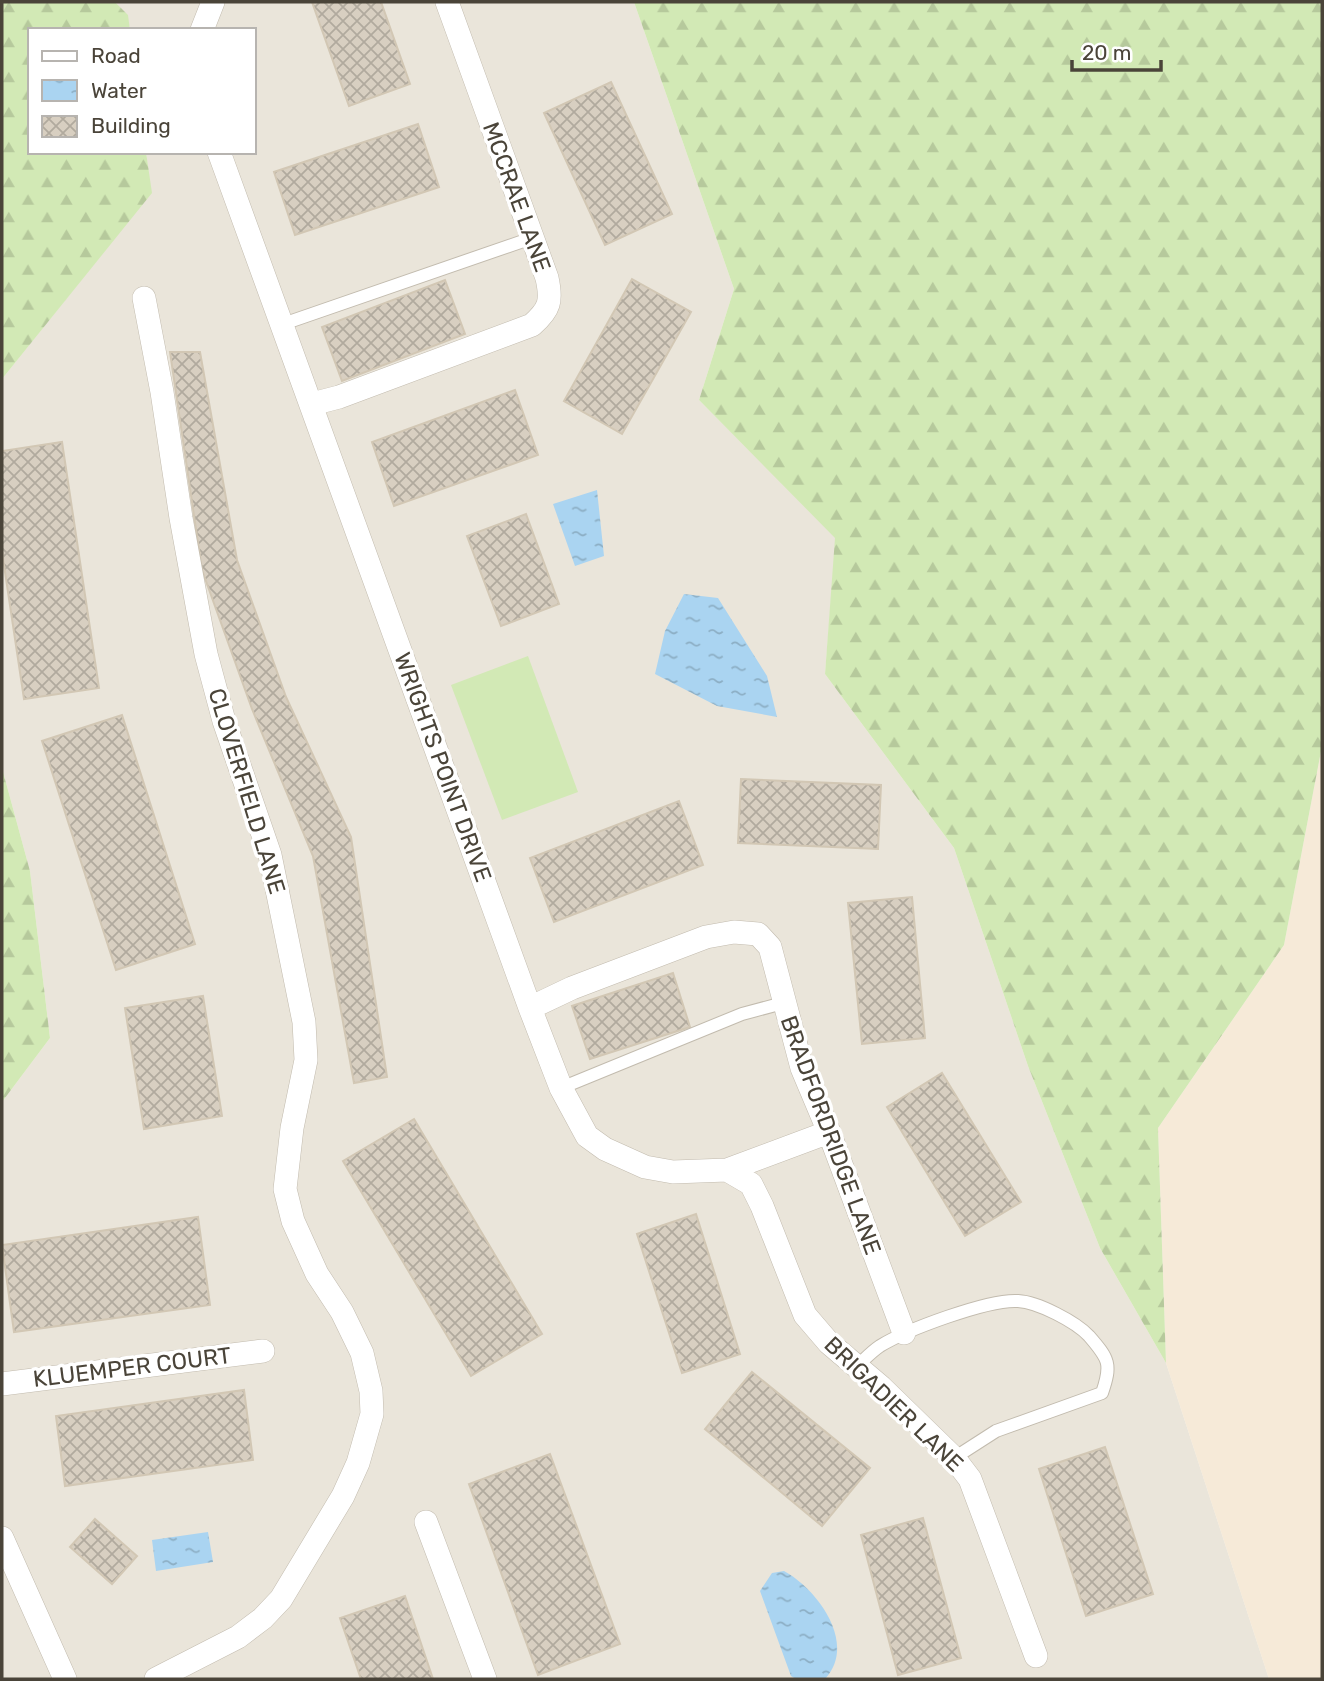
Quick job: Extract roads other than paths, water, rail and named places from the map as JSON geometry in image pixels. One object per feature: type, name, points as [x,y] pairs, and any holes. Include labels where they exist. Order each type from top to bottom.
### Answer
[{"type":"street","points":[[203,28],[213,2]]},
{"type":"street","name":"MCCRAE LANE","points":[[312,404],[352,392],[532,325],[544,314],[551,296],[547,278],[447,2]]},
{"type":"street","name":"WRIGHTS POINT DRIVE","points":[[220,154],[530,1007],[561,1088],[587,1136],[605,1149],[645,1167],[673,1172],[727,1170],[829,1132]]},
{"type":"street","name":"CLOVERFIELD LANE","points":[[144,298],[206,654],[225,721],[270,855],[304,1022],[306,1060],[292,1128],[285,1189],[293,1221],[317,1274],[342,1312],[362,1353],[372,1414],[358,1463],[343,1496],[281,1599],[263,1618],[238,1637],[156,1679]]},
{"type":"street","name":"BRADFORDRIDGE LANE","points":[[530,1007],[572,988],[706,937],[734,932],[758,933],[770,947],[802,1068],[829,1132],[904,1333]]},
{"type":"street","name":"BRIGADIER LANE","points":[[727,1170],[751,1184],[805,1315],[829,1343],[881,1387],[954,1458],[970,1479],[1036,1656]]},
{"type":"street","name":"KLUEMPER COURT","points":[[2,1384],[263,1351]]},
{"type":"street","points":[[426,1522],[485,1679]]},
{"type":"street","points":[[2,1538],[65,1679]]},
{"type":"lane","points":[[283,324],[532,237]]},
{"type":"lane","points":[[561,1088],[742,1014],[783,1003]]},
{"type":"lane","points":[[856,1367],[877,1348],[904,1333],[997,1302],[1020,1300],[1051,1311],[1083,1329],[1105,1354],[1110,1370],[1102,1393],[996,1431],[954,1458]]},
{"type":"water","points":[[597,490],[604,556],[575,566],[553,504]]},
{"type":"water","points":[[684,594],[718,598],[767,676],[777,717],[717,706],[655,674],[665,631]]},
{"type":"water","points":[[208,1532],[213,1562],[156,1571],[152,1540]]},
{"type":"water","points":[[784,1571],[809,1590],[829,1618],[837,1649],[834,1665],[825,1679],[796,1679],[791,1676],[760,1591],[772,1573]]}]
